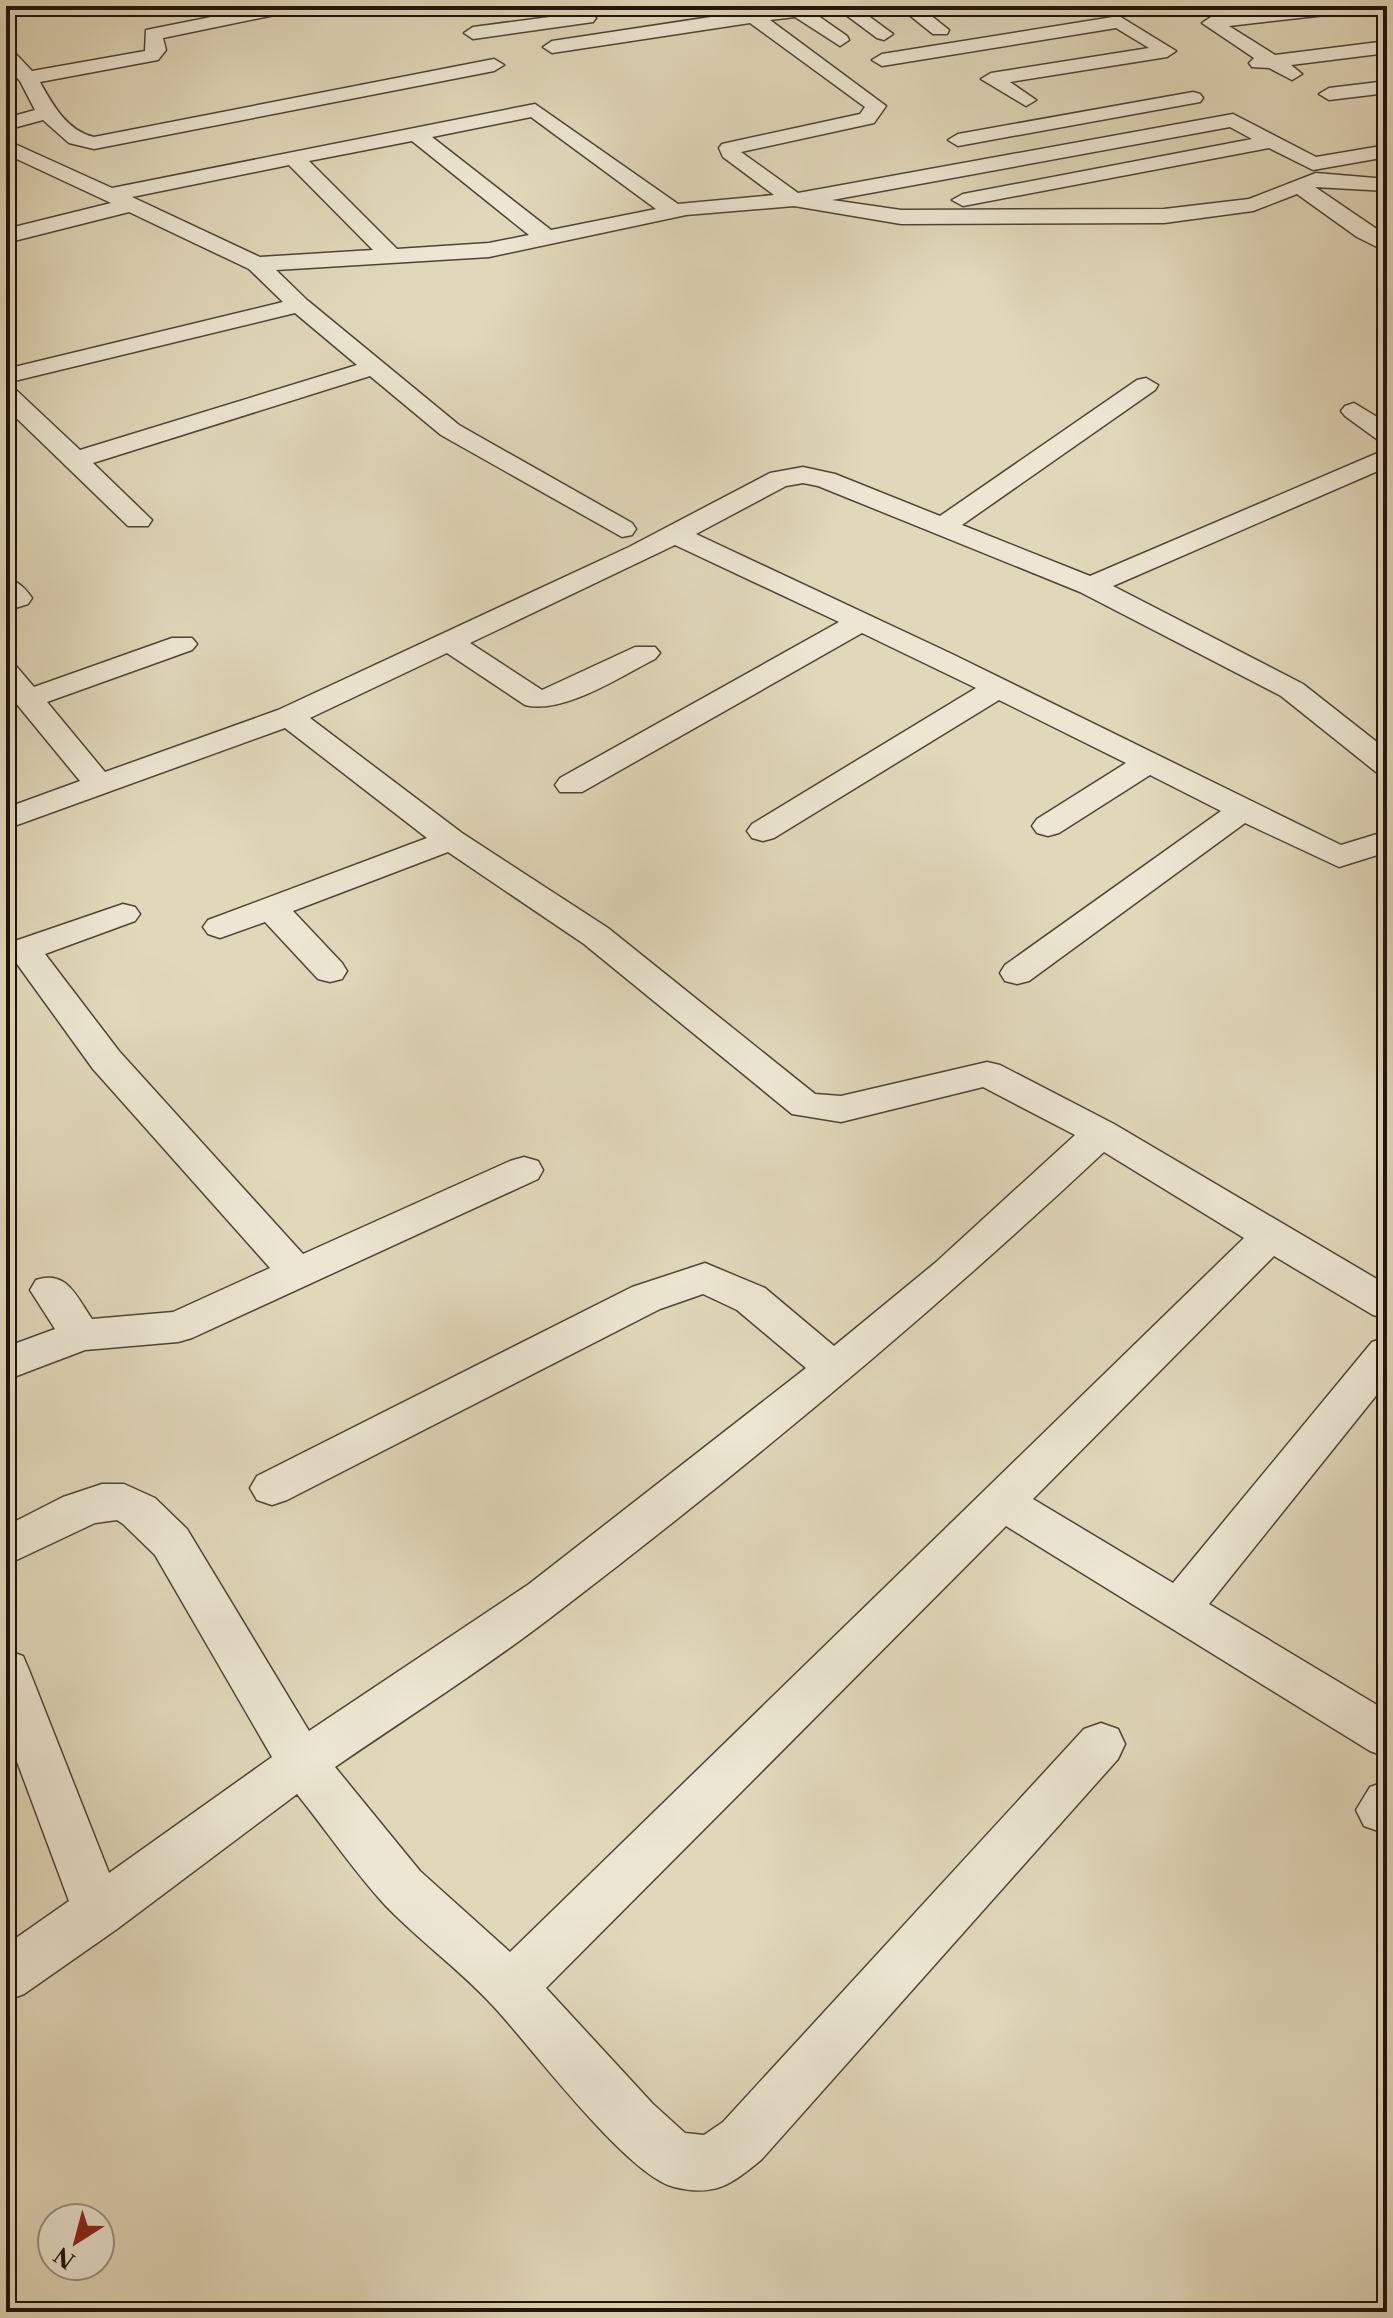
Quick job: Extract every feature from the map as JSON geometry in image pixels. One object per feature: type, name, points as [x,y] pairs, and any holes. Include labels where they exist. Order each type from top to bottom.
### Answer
[{"type":"street","points":[[14,66],[151,56],[157,50],[153,34],[294,6]]},
{"type":"street","points":[[843,6],[884,34]]},
{"type":"street","points":[[907,6],[940,30]]},
{"type":"street","points":[[1292,74],[1211,23],[1369,8]]},
{"type":"street","points":[[552,47],[795,9],[840,40]]},
{"type":"street","points":[[1045,14],[1070,29]]},
{"type":"street","points":[[473,33],[602,16]]},
{"type":"street","points":[[754,17],[876,106],[867,119],[729,148],[730,153],[794,200],[881,215],[1164,216],[1253,205],[1309,176],[1387,151]]},
{"type":"street","points":[[882,60],[1119,22],[1173,55],[1124,58],[991,79],[1026,100],[1000,105]]},
{"type":"street","points":[[1233,66],[1387,47]]},
{"type":"street","points":[[1124,58],[1268,142],[1309,176],[1367,236],[1387,245]]},
{"type":"street","points":[[14,66],[47,113],[76,139],[94,143],[494,65]]},
{"type":"street","points":[[1351,109],[1329,94],[1383,91]]},
{"type":"street","points":[[958,140],[1193,98]]},
{"type":"street","points":[[109,195],[535,110],[675,212]]},
{"type":"street","points":[[6,124],[47,113]]},
{"type":"street","points":[[257,264],[489,250],[675,212],[794,200],[1233,120]]},
{"type":"street","points":[[416,134],[549,240]]},
{"type":"street","points":[[881,215],[1268,142]]},
{"type":"street","points":[[6,146],[257,264],[299,305],[450,430],[622,529]]},
{"type":"street","points":[[294,158],[393,258]]},
{"type":"street","points":[[1309,176],[1387,185]]},
{"type":"street","points":[[6,236],[134,204]]},
{"type":"street","points":[[138,520],[6,391],[299,305]]},
{"type":"street","points":[[74,460],[375,367]]},
{"type":"street","points":[[943,526],[1146,385]]},
{"type":"street","points":[[1354,411],[1387,435]]},
{"type":"street","points":[[1090,586],[1387,457]]},
{"type":"street","points":[[6,819],[289,716],[677,535],[779,479],[803,475],[858,491],[1090,586],[1292,690],[1387,765]]},
{"type":"street","points":[[677,535],[1339,857],[1387,841]]},
{"type":"street","points":[[6,586],[18,598],[6,602]]},
{"type":"street","points":[[571,785],[861,622]]},
{"type":"street","points":[[451,643],[536,699],[557,696],[645,653]]},
{"type":"street","points":[[28,699],[182,644]]},
{"type":"street","points":[[6,672],[99,785]]},
{"type":"street","points":[[763,831],[997,688]]},
{"type":"street","points":[[289,716],[451,840],[596,936],[805,1105],[841,1109],[987,1074],[1101,1133],[1387,1304]]},
{"type":"street","points":[[1048,826],[1149,762]]},
{"type":"street","points":[[1017,973],[1244,809]]},
{"type":"street","points":[[220,927],[451,840]]},
{"type":"street","points":[[271,908],[330,971]]},
{"type":"street","points":[[123,914],[12,944],[106,1060],[299,1275]]},
{"type":"street","points":[[6,1976],[302,1763],[545,1597],[834,1369],[949,1273],[1101,1133]]},
{"type":"street","points":[[6,1364],[81,1335],[178,1327],[299,1275],[524,1170]]},
{"type":"street","points":[[511,1987],[1270,1236]]},
{"type":"street","points":[[272,1488],[646,1298],[705,1278],[751,1299],[834,1369]]},
{"type":"street","points":[[50,1290],[81,1335]]},
{"type":"street","points":[[1179,1608],[1387,1353]]},
{"type":"street","points":[[6,1547],[79,1510],[102,1502],[124,1502],[139,1511],[171,1542],[302,1763],[402,1887],[511,1987],[634,2123],[673,2159],[712,2164],[742,2141],[1101,1744]]},
{"type":"street","points":[[1002,1502],[1387,1736]]},
{"type":"street","points":[[6,1670],[99,1912]]}]
